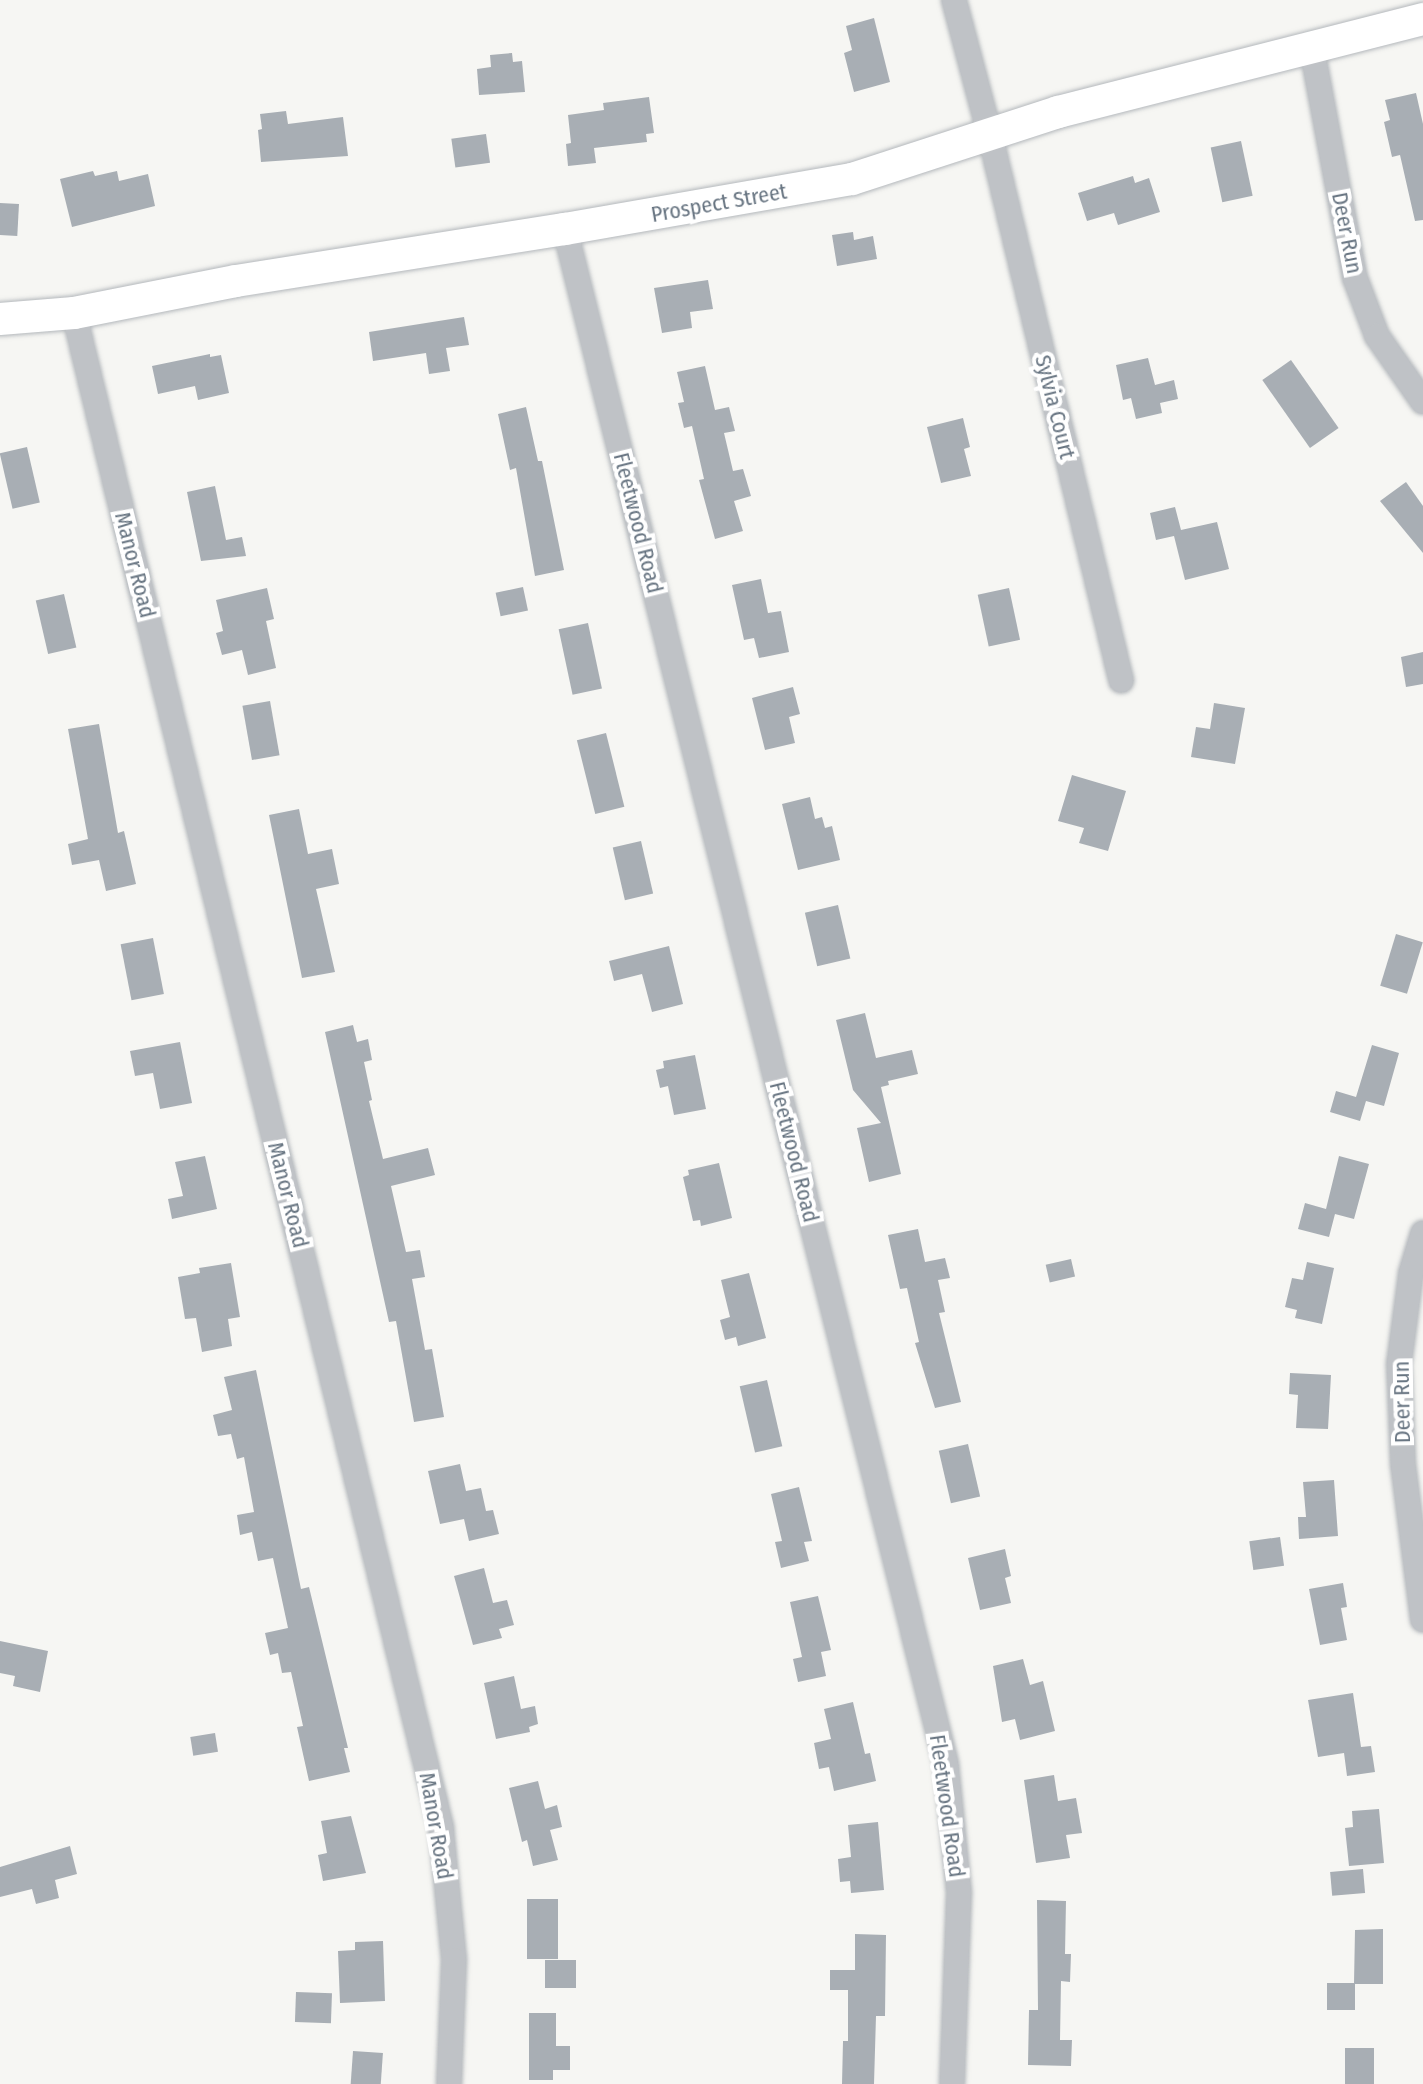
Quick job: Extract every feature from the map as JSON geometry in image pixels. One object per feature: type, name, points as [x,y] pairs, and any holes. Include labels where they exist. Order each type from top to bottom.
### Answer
[{"type":"street","name":"Sylvia Court","points":[[954,0],[990,135],[1121,680]]},
{"type":"street","name":"Prospect Street","points":[[0,319],[74,313],[236,281],[565,229],[852,179],[1058,112],[1423,19]]},
{"type":"street","name":"Deer Run","points":[[1312,49],[1355,278],[1377,336],[1423,402]]},
{"type":"street","name":"Fleetwood Road","points":[[565,229],[946,1764],[959,1893],[952,2084]]},
{"type":"street","name":"Manor Road","points":[[74,313],[441,1827],[454,1960],[449,2084]]},
{"type":"street","name":"Deer Run","points":[[1423,1233],[1411,1273],[1399,1364],[1403,1464],[1423,1620]]},
{"type":"building","points":[[874,18],[890,82],[854,92],[844,53],[852,50],[846,26]]},
{"type":"building","points":[[512,53],[513,62],[522,61],[525,92],[479,95],[477,69],[491,67],[490,55]]},
{"type":"building","points":[[1416,93],[1423,124],[1423,220],[1415,221],[1400,155],[1392,157],[1384,122],[1390,120],[1385,100]]},
{"type":"building","points":[[649,97],[654,133],[646,134],[647,142],[594,148],[596,163],[568,166],[566,144],[571,143],[568,115],[604,110],[603,103]]},
{"type":"building","points":[[286,111],[288,124],[343,117],[348,156],[261,162],[260,114]]},
{"type":"building","points":[[486,134],[490,163],[455,168],[451,139]]},
{"type":"building","points":[[1241,141],[1253,196],[1222,202],[1211,147]]},
{"type":"building","points":[[93,171],[95,176],[117,171],[119,181],[148,174],[155,206],[72,227],[60,179]]},
{"type":"building","points":[[1133,176],[1135,183],[1149,178],[1160,212],[1118,225],[1114,213],[1087,221],[1078,193]]},
{"type":"building","points":[[0,203],[19,204],[17,236],[0,235]]},
{"type":"building","points":[[853,232],[854,240],[873,236],[877,259],[837,266],[832,235]]},
{"type":"building","points":[[708,280],[713,309],[690,312],[692,328],[662,333],[654,288]]},
{"type":"building","points":[[464,317],[469,345],[446,348],[450,371],[429,374],[426,353],[373,361],[369,332]]},
{"type":"building","points":[[210,354],[210,357],[221,355],[229,393],[198,400],[195,386],[158,394],[152,366]]},
{"type":"building","points":[[1148,358],[1155,385],[1174,380],[1178,399],[1160,403],[1162,413],[1136,419],[1131,398],[1123,400],[1116,365]]},
{"type":"building","points":[[1291,360],[1339,428],[1310,448],[1262,380]]},
{"type":"building","points":[[705,366],[715,410],[729,407],[735,431],[724,433],[733,471],[743,469],[751,496],[734,501],[743,531],[715,539],[699,480],[704,479],[692,426],[684,428],[678,403],[684,402],[677,372]]},
{"type":"building","points":[[526,407],[538,461],[542,461],[564,570],[535,576],[516,468],[510,470],[498,414]]},
{"type":"building","points":[[963,418],[970,447],[964,449],[971,476],[941,483],[927,427]]},
{"type":"building","points":[[27,447],[40,503],[13,509],[0,453]]},
{"type":"building","points":[[1406,482],[1423,506],[1423,553],[1380,501]]},
{"type":"building","points":[[215,486],[226,540],[242,537],[246,556],[201,561],[187,492]]},
{"type":"building","points":[[1175,507],[1181,530],[1217,522],[1229,569],[1185,580],[1174,536],[1156,540],[1150,513]]},
{"type":"building","points":[[761,579],[768,613],[781,611],[789,652],[759,658],[754,638],[744,640],[732,585]]},
{"type":"building","points":[[523,587],[528,610],[501,616],[496,593]]},
{"type":"building","points":[[267,588],[274,619],[266,621],[276,668],[248,675],[242,650],[222,655],[216,633],[223,631],[216,600]]},
{"type":"building","points":[[1009,588],[1020,640],[989,646],[978,595]]},
{"type":"building","points":[[64,594],[76,648],[48,654],[36,601]]},
{"type":"building","points":[[588,623],[602,689],[573,695],[559,629]]},
{"type":"building","points":[[1423,652],[1423,684],[1406,687],[1401,657]]},
{"type":"building","points":[[793,687],[800,714],[789,717],[795,743],[765,750],[752,698]]},
{"type":"building","points":[[270,701],[280,755],[252,760],[242,706]]},
{"type":"building","points":[[1214,703],[1245,708],[1235,764],[1191,757],[1196,727],[1210,729]]},
{"type":"building","points":[[99,724],[118,833],[124,831],[136,884],[106,891],[99,860],[72,865],[68,844],[88,839],[68,729]]},
{"type":"building","points":[[606,733],[624,807],[595,814],[577,740]]},
{"type":"building","points":[[1072,775],[1126,791],[1108,851],[1079,843],[1084,828],[1058,821]]},
{"type":"building","points":[[810,797],[815,819],[822,817],[825,828],[832,826],[840,860],[798,870],[782,804]]},
{"type":"building","points":[[299,809],[308,854],[332,849],[339,884],[316,889],[335,972],[302,978],[269,815]]},
{"type":"building","points":[[641,841],[653,894],[625,900],[613,848]]},
{"type":"building","points":[[838,905],[850,959],[817,966],[805,913]]},
{"type":"building","points":[[1396,934],[1423,942],[1407,994],[1380,986]]},
{"type":"building","points":[[153,938],[164,994],[131,1000],[121,944]]},
{"type":"building","points":[[669,946],[683,1004],[652,1012],[642,974],[614,981],[609,961]]},
{"type":"building","points":[[865,1013],[876,1058],[912,1050],[918,1074],[888,1081],[889,1085],[881,1087],[901,1174],[869,1182],[857,1128],[881,1123],[853,1090],[836,1020]]},
{"type":"building","points":[[353,1025],[357,1042],[368,1039],[372,1060],[364,1062],[372,1100],[369,1101],[383,1159],[428,1148],[435,1175],[391,1186],[406,1252],[420,1250],[425,1277],[412,1279],[425,1350],[432,1349],[444,1417],[414,1422],[396,1321],[389,1322],[325,1032]]},
{"type":"building","points":[[180,1042],[192,1103],[160,1109],[153,1073],[135,1076],[130,1051]]},
{"type":"building","points":[[1372,1045],[1399,1053],[1384,1106],[1366,1101],[1360,1121],[1330,1112],[1336,1091],[1356,1097]]},
{"type":"building","points":[[695,1055],[706,1109],[674,1115],[668,1086],[660,1088],[656,1070],[664,1068],[663,1061]]},
{"type":"building","points":[[205,1156],[217,1209],[172,1219],[168,1199],[183,1196],[175,1162]]},
{"type":"building","points":[[1339,1156],[1369,1164],[1354,1219],[1335,1214],[1329,1237],[1298,1229],[1305,1203],[1326,1209]]},
{"type":"building","points":[[719,1163],[732,1218],[701,1226],[700,1220],[693,1221],[683,1177],[689,1175],[688,1170]]},
{"type":"building","points":[[918,1229],[925,1262],[945,1258],[950,1278],[938,1280],[945,1312],[939,1313],[961,1402],[935,1408],[915,1343],[919,1342],[907,1288],[900,1289],[888,1235]]},
{"type":"building","points":[[1071,1259],[1075,1277],[1050,1282],[1046,1265]]},
{"type":"building","points":[[1307,1262],[1334,1268],[1322,1324],[1295,1318],[1297,1310],[1285,1307],[1292,1278],[1303,1280]]},
{"type":"building","points":[[231,1263],[240,1317],[228,1319],[232,1346],[202,1352],[196,1318],[185,1319],[178,1277],[200,1273],[199,1268]]},
{"type":"building","points":[[749,1273],[766,1338],[738,1346],[736,1337],[725,1340],[720,1320],[730,1317],[721,1280]]},
{"type":"building","points":[[256,1370],[301,1589],[309,1587],[348,1748],[344,1748],[350,1772],[309,1781],[297,1727],[303,1726],[291,1672],[282,1673],[278,1653],[270,1655],[265,1633],[288,1628],[273,1558],[258,1561],[252,1532],[240,1535],[237,1515],[254,1512],[244,1457],[237,1459],[231,1434],[218,1436],[213,1415],[232,1410],[224,1377]]},
{"type":"building","points":[[1290,1373],[1331,1375],[1328,1429],[1296,1428],[1298,1395],[1289,1394]]},
{"type":"building","points":[[767,1380],[782,1446],[755,1453],[740,1386]]},
{"type":"building","points":[[968,1444],[980,1497],[951,1503],[939,1451]]},
{"type":"building","points":[[460,1464],[466,1491],[481,1488],[486,1511],[493,1510],[499,1534],[469,1541],[464,1519],[440,1524],[428,1471]]},
{"type":"building","points":[[1334,1480],[1338,1536],[1299,1539],[1298,1517],[1306,1517],[1303,1482]]},
{"type":"building","points":[[799,1487],[812,1541],[804,1542],[809,1561],[781,1568],[775,1542],[782,1541],[771,1494]]},
{"type":"building","points":[[1280,1537],[1284,1566],[1253,1570],[1249,1541]]},
{"type":"building","points":[[1005,1549],[1011,1576],[1005,1578],[1011,1603],[980,1610],[968,1558]]},
{"type":"building","points":[[484,1568],[493,1603],[507,1600],[514,1625],[499,1629],[502,1638],[473,1645],[454,1576]]},
{"type":"building","points":[[1343,1583],[1347,1607],[1341,1608],[1347,1640],[1320,1645],[1309,1589]]},
{"type":"building","points":[[818,1596],[831,1650],[821,1652],[826,1676],[798,1682],[793,1659],[802,1657],[790,1602]]},
{"type":"building","points":[[0,1641],[48,1651],[40,1692],[13,1686],[15,1676],[0,1673]]},
{"type":"building","points":[[1023,1659],[1030,1685],[1043,1681],[1055,1731],[1020,1740],[1015,1719],[1002,1722],[993,1666]]},
{"type":"building","points":[[514,1676],[521,1709],[535,1706],[538,1724],[529,1727],[530,1732],[496,1739],[484,1683]]},
{"type":"building","points":[[1353,1693],[1361,1747],[1371,1746],[1375,1772],[1347,1776],[1344,1753],[1318,1757],[1308,1700]]},
{"type":"building","points":[[853,1702],[865,1754],[870,1753],[876,1781],[834,1791],[829,1767],[819,1769],[814,1743],[831,1739],[824,1709]]},
{"type":"building","points":[[215,1733],[218,1752],[193,1756],[190,1737]]},
{"type":"building","points":[[1054,1775],[1058,1801],[1076,1798],[1082,1833],[1066,1835],[1070,1858],[1036,1863],[1024,1780]]},
{"type":"building","points":[[538,1781],[545,1809],[557,1805],[562,1827],[550,1830],[558,1860],[533,1866],[527,1840],[522,1842],[509,1788]]},
{"type":"building","points":[[1379,1809],[1384,1863],[1349,1866],[1345,1828],[1353,1827],[1352,1811]]},
{"type":"building","points":[[351,1816],[366,1873],[323,1881],[318,1855],[327,1853],[321,1821]]},
{"type":"building","points":[[878,1822],[884,1890],[851,1893],[850,1881],[840,1882],[838,1859],[851,1857],[848,1825]]},
{"type":"building","points":[[70,1846],[77,1874],[55,1880],[59,1898],[36,1904],[32,1889],[0,1897],[0,1867]]},
{"type":"building","points":[[1363,1869],[1365,1893],[1332,1896],[1330,1872]]},
{"type":"building","points":[[527,1899],[558,1899],[558,1959],[527,1959]]},
{"type":"building","points":[[1037,1900],[1066,1901],[1065,1954],[1071,1954],[1070,1982],[1061,1981],[1060,2040],[1072,2040],[1071,2066],[1028,2065],[1029,2010],[1038,2010]]},
{"type":"building","points":[[1383,1929],[1383,1984],[1355,1984],[1355,2010],[1327,2010],[1327,1983],[1354,1983],[1355,1930]]},
{"type":"building","points":[[855,1934],[886,1935],[885,2016],[876,2016],[874,2084],[842,2084],[843,2041],[848,2041],[848,1990],[830,1990],[830,1970],[855,1970]]},
{"type":"building","points":[[383,1941],[385,2001],[340,2003],[338,1951],[355,1950],[355,1942]]},
{"type":"building","points":[[545,1960],[576,1960],[576,1988],[545,1988]]},
{"type":"building","points":[[296,1992],[332,1993],[331,2023],[295,2022]]},
{"type":"building","points":[[529,2013],[556,2013],[556,2046],[570,2046],[570,2070],[553,2070],[553,2080],[529,2080]]},
{"type":"building","points":[[1345,2048],[1374,2048],[1374,2084],[1345,2084]]},
{"type":"building","points":[[353,2051],[383,2053],[381,2084],[351,2084]]}]
